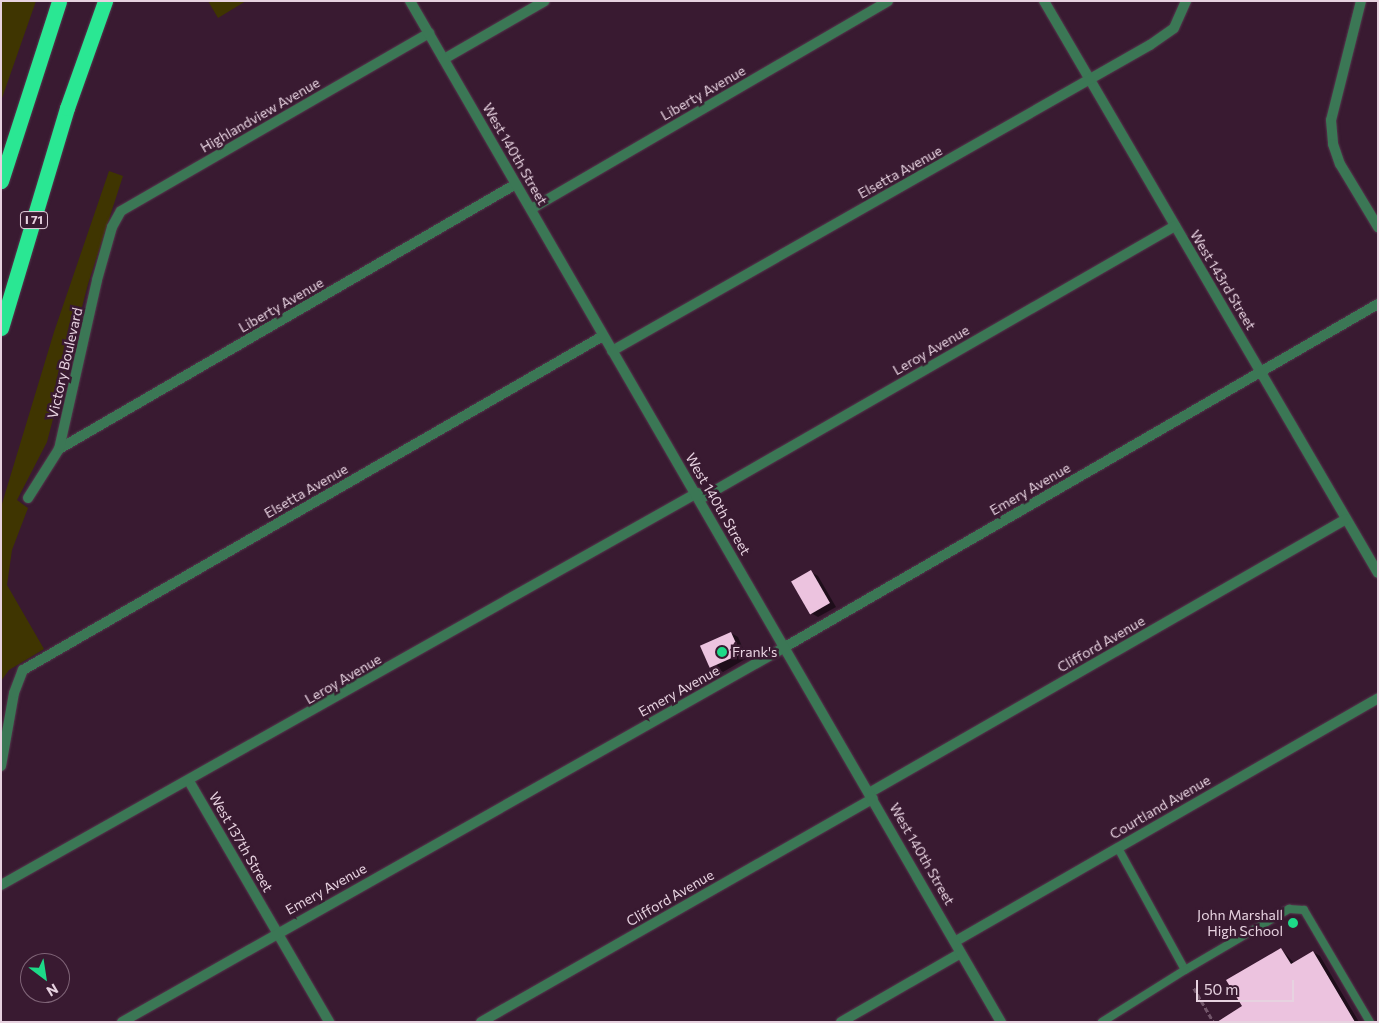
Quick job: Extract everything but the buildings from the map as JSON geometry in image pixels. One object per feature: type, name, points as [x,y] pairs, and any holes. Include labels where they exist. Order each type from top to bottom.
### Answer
[{"type":"highway","points":[[1,181],[59,1]]},
{"type":"highway","name":"I 71","points":[[1,328],[67,108],[105,1]]},
{"type":"street","name":"West 140th Street","points":[[410,1],[603,336],[699,496],[1001,1022]]},
{"type":"street","points":[[444,59],[545,1]]},
{"type":"street","name":"Liberty Avenue","points":[[531,209],[888,1]]},
{"type":"street","name":"West 143rd Street","points":[[1044,1],[1378,573]]},
{"type":"street","name":"Elsetta Avenue","points":[[612,351],[1090,81],[1174,28],[1186,1]]},
{"type":"street","points":[[1361,1],[1331,120],[1332,144],[1340,164],[1378,227]]},
{"type":"street","name":"Highlandview Avenue","points":[[112,227],[121,211],[428,33]]},
{"type":"street","name":"Liberty Avenue","points":[[59,449],[516,184]]},
{"type":"street","name":"Leroy Avenue","points":[[1,885],[190,782],[1175,226]]},
{"type":"street","name":"Victory Boulevard","points":[[28,498],[59,449],[112,227]]},
{"type":"street","name":"Emery Avenue","points":[[122,1022],[278,932],[785,647],[1378,304]]},
{"type":"street","name":"Elsetta Avenue","points":[[1,766],[14,693],[23,670],[603,336]]},
{"type":"street","name":"Clifford Avenue","points":[[482,1022],[1346,519]]},
{"type":"street","name":"Courtland Avenue","points":[[956,941],[1378,698]]},
{"type":"street","name":"West 137th Street","points":[[190,782],[329,1022]]},
{"type":"street","points":[[841,1022],[961,953]]},
{"type":"lane","points":[[1118,848],[1185,970]]},
{"type":"lane","points":[[1102,1022],[1289,908],[1304,910],[1370,1022]]},
{"type":"path","points":[[1194,988],[1214,1022]]},
{"type":"shaded area","points":[[1,1],[36,1],[1,101]]},
{"type":"shaded area","points":[[208,1],[246,1],[218,18]]},
{"type":"shaded area","points":[[109,171],[123,176],[88,284],[47,442],[17,500],[28,508],[12,550],[7,585],[44,649],[9,670],[1,681],[1,507],[54,332]]},
{"type":"place","name":"Frank's","points":[[722,652]]},
{"type":"place","name":"John Marshall High School","points":[[1293,923]]}]
